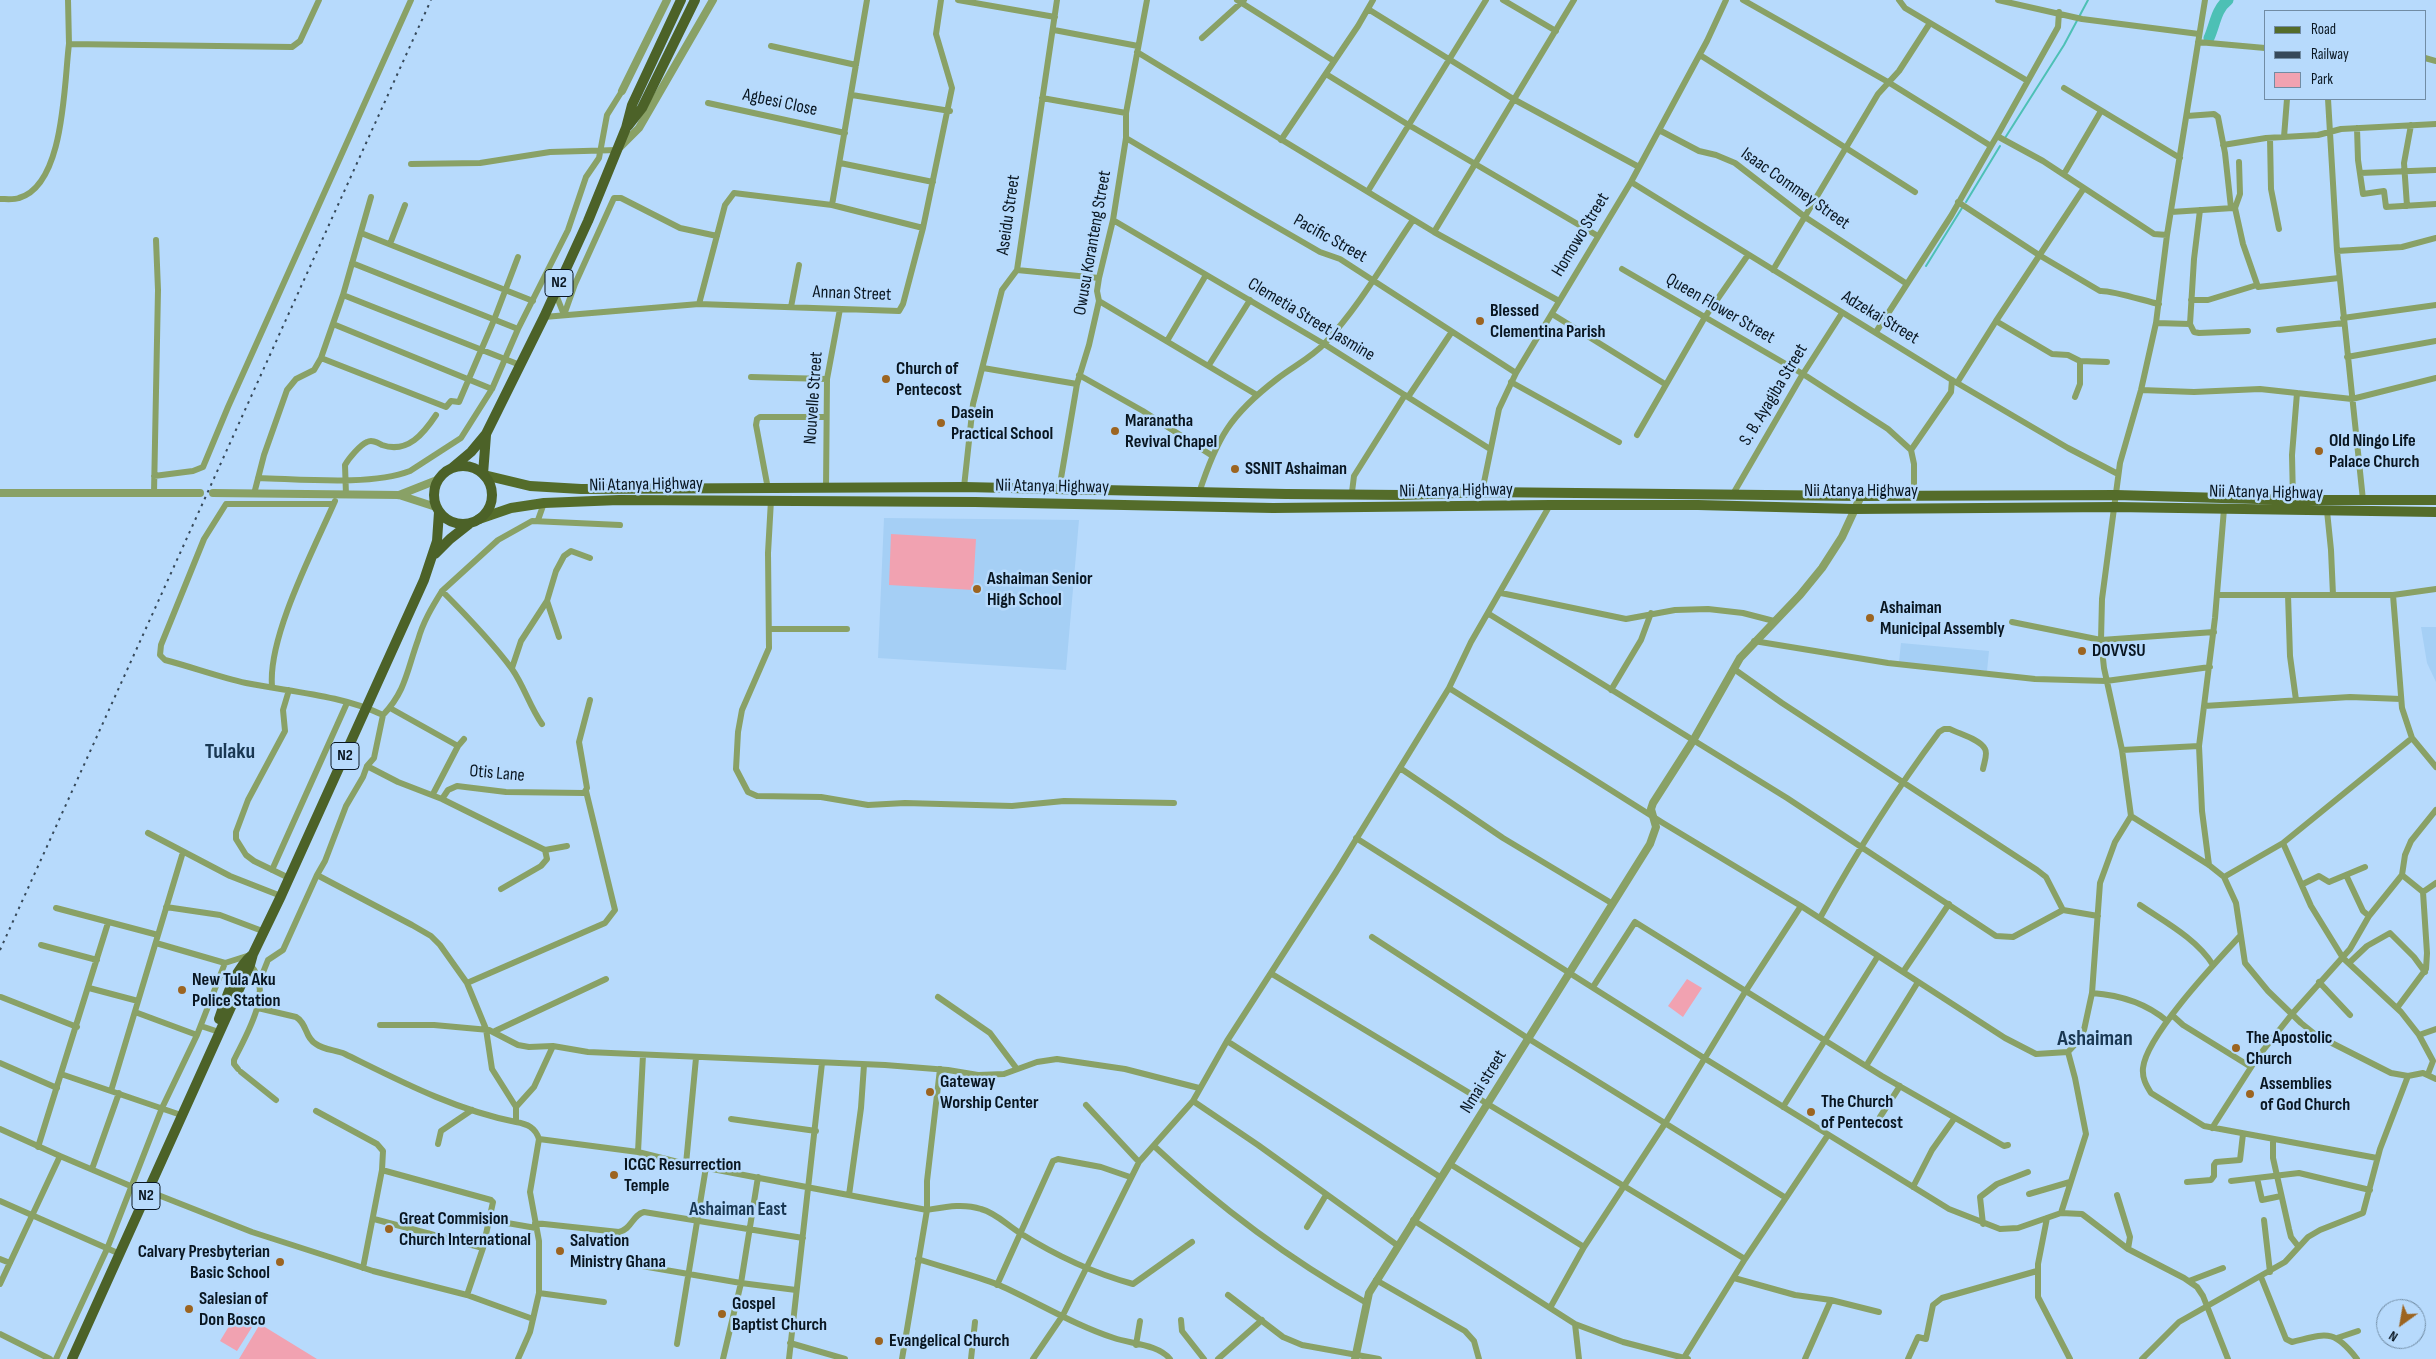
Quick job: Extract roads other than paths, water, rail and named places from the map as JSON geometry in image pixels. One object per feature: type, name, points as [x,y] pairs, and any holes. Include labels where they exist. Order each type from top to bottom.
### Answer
[{"type":"highway","name":"N2","points":[[219,1032],[219,1019],[234,978],[242,964],[252,954],[265,932],[433,557],[439,534],[433,493],[437,480],[471,452],[486,434],[544,317],[588,221],[626,128],[632,105],[681,0]]},
{"type":"highway","name":"N2","points":[[626,128],[642,108],[695,0]]},
{"type":"highway","name":"N2","points":[[433,557],[450,539],[486,512],[491,504],[491,489],[483,475],[486,434]]},
{"type":"highway","points":[[452,468],[468,466],[483,475]]},
{"type":"highway","points":[[437,510],[456,524],[474,522]]},
{"type":"highway","name":"N2","points":[[72,1359],[250,965],[252,954]]},
{"type":"main road","points":[[483,475],[530,486],[581,489],[964,487],[1273,494],[1482,492],[1861,496],[2116,495],[2293,500],[2436,500]]},
{"type":"main road","points":[[1043,503],[1045,490]]},
{"type":"main road","points":[[1273,494],[1273,508]]},
{"type":"main road","name":"Nii Atanya Highway","points":[[474,522],[498,511],[544,503],[619,500],[1043,503],[1273,508],[1698,505],[1854,509],[2115,506],[2436,512]]},
{"type":"street","points":[[0,199],[19,198],[34,190],[56,149],[60,134],[69,44],[68,0]]},
{"type":"street","points":[[69,44],[292,47],[300,42],[319,0]]},
{"type":"street","points":[[154,476],[193,471],[203,467],[228,407],[411,0]]},
{"type":"street","points":[[258,478],[344,481],[401,474],[410,471],[461,438],[492,389],[507,359],[518,329],[568,230],[586,176],[599,158],[602,150],[607,115],[622,91],[667,0]]},
{"type":"street","points":[[411,164],[480,163],[550,152],[617,150],[639,128],[713,0]]},
{"type":"street","points":[[832,205],[867,0]]},
{"type":"street","name":"Annan Street","points":[[544,317],[699,304],[899,311],[903,304],[924,228],[950,110],[952,88],[936,34],[941,0]]},
{"type":"street","points":[[958,0],[1055,17]]},
{"type":"street","name":"Aseidu Street","points":[[964,487],[972,412],[1002,290],[1017,270],[1057,0]]},
{"type":"street","name":"Owusu Koranteng Street","points":[[1059,490],[1077,384],[1089,345],[1099,301],[1097,291],[1099,278],[1113,220],[1126,138],[1126,113],[1147,0]]},
{"type":"street","points":[[1281,140],[1373,0]]},
{"type":"street","points":[[1368,191],[1407,124],[1451,59],[1486,0]]},
{"type":"street","points":[[1503,0],[1556,31]]},
{"type":"street","points":[[1434,232],[1574,0]]},
{"type":"street","name":"Homowo Street","points":[[1482,492],[1500,409],[1516,373],[1631,182],[1700,55],[1726,0]]},
{"type":"street","points":[[1743,0],[1888,82],[1991,146]]},
{"type":"street","points":[[1899,0],[1905,8],[2026,80]]},
{"type":"street","points":[[1998,0],[2059,12],[2079,18],[2199,34]]},
{"type":"street","points":[[1449,688],[1652,816],[1801,906],[2023,1048],[2036,1054],[2068,1052],[2080,1040],[2092,994],[2098,898],[2106,861],[2131,816],[2122,750],[2106,681],[2100,640],[2103,589],[2118,474],[2141,390],[2156,323],[2167,235],[2205,0]]},
{"type":"street","points":[[1202,38],[1241,1],[1334,62]]},
{"type":"street","points":[[1368,9],[1515,100],[1639,167]]},
{"type":"street","points":[[1876,332],[1908,284],[1997,136],[2026,80],[2058,27],[2059,12]]},
{"type":"street","points":[[1773,270],[1878,94],[1899,71],[1930,23]]},
{"type":"street","points":[[1054,30],[1138,49],[1281,140],[1413,220],[1559,301]]},
{"type":"street","points":[[2198,42],[2264,48]]},
{"type":"street","points":[[771,46],[856,65]]},
{"type":"street","points":[[1700,55],[1915,192]]},
{"type":"street","points":[[1326,74],[1407,124],[1598,236]]},
{"type":"street","points":[[2064,88],[2180,158]]},
{"type":"street","points":[[852,95],[950,110]]},
{"type":"street","points":[[1042,98],[1126,113]]},
{"type":"street","points":[[2284,137],[2287,100]]},
{"type":"street","points":[[2328,100],[2337,252],[2363,500]]},
{"type":"street","name":"Agbesi Close","points":[[708,103],[845,133]]},
{"type":"street","points":[[2064,174],[2101,111]]},
{"type":"street","points":[[2187,116],[2214,114],[2218,117],[2233,208],[2257,285],[2261,288],[2340,278]]},
{"type":"street","points":[[2223,145],[2357,128],[2436,124]]},
{"type":"street","points":[[2407,206],[2404,170],[2411,125]]},
{"type":"street","points":[[2357,128],[2358,160],[2363,194],[2384,191],[2386,208],[2436,204]]},
{"type":"street","name":"Isaac Commey Street","points":[[1659,130],[1699,151],[1716,154],[1734,163],[1806,217],[1908,284]]},
{"type":"street","points":[[1997,136],[2064,174],[2154,234],[2167,235]]},
{"type":"street","name":"Pacific Street","points":[[1126,138],[1320,252],[1340,259],[1451,333],[1516,373]]},
{"type":"street","points":[[2270,138],[2271,188],[2280,229]]},
{"type":"street","points":[[2233,208],[2240,194],[2238,162]]},
{"type":"street","points":[[840,163],[933,182]]},
{"type":"street","points":[[2360,173],[2436,170]]},
{"type":"street","name":"Adzekai Street","points":[[1631,182],[1954,382],[2068,448],[2118,474]]},
{"type":"street","points":[[1914,495],[1914,464],[1910,450],[1952,392],[1954,382],[2084,188]]},
{"type":"street","points":[[699,304],[716,236],[726,205],[734,193],[832,205],[924,228]]},
{"type":"street","points":[[254,494],[287,390],[296,379],[314,370],[321,358],[343,295],[371,197]]},
{"type":"street","points":[[564,315],[575,284],[614,198],[621,198],[680,228],[716,236]]},
{"type":"street","points":[[1958,202],[2039,255],[2100,290],[2109,290],[2117,294],[2159,304]]},
{"type":"street","points":[[390,244],[405,205]]},
{"type":"street","points":[[2171,212],[2233,208]]},
{"type":"street","points":[[2200,210],[2190,324],[2194,332],[2199,333],[2248,331]]},
{"type":"street","name":"Clemetia Street Jasmine","points":[[1113,220],[1324,344],[1490,449]]},
{"type":"street","points":[[1199,493],[1211,455],[1236,416],[1257,395],[1324,344],[1372,280],[1413,220]]},
{"type":"street","points":[[361,233],[533,301]]},
{"type":"street","points":[[2337,252],[2402,247],[2436,238]]},
{"type":"street","points":[[154,493],[158,290],[156,240]]},
{"type":"street","points":[[1637,435],[1705,317],[1748,255]]},
{"type":"street","points":[[321,358],[446,407],[451,401],[460,402],[518,257]]},
{"type":"street","points":[[352,263],[518,329]]},
{"type":"street","points":[[791,307],[799,265]]},
{"type":"street","name":"Queen Flower Street","points":[[1622,269],[1803,374],[1872,418],[1910,450]]},
{"type":"street","points":[[1017,270],[1099,278]]},
{"type":"street","points":[[1167,341],[1206,275]]},
{"type":"street","points":[[2191,300],[2208,300],[2257,285]]},
{"type":"street","points":[[555,292],[564,315]]},
{"type":"street","points":[[343,295],[507,359],[520,366]]},
{"type":"street","points":[[1209,365],[1250,300]]},
{"type":"street","points":[[1099,301],[1257,395]]},
{"type":"street","points":[[2279,330],[2436,306]]},
{"type":"street","name":"Nouvelle Street","points":[[826,489],[825,417],[827,379],[840,309]]},
{"type":"street","name":"S. B. Ayagiba Street","points":[[1733,494],[1803,374],[1842,313]]},
{"type":"street","points":[[1552,314],[1666,384]]},
{"type":"street","points":[[1996,322],[2052,354],[2068,355],[2080,361],[2107,362]]},
{"type":"street","points":[[2156,323],[2190,324]]},
{"type":"street","points":[[333,324],[492,389]]},
{"type":"street","points":[[1360,494],[1352,492],[1354,476],[1451,333]]},
{"type":"street","points":[[2347,356],[2436,341]]},
{"type":"street","points":[[2075,397],[2080,384],[2080,361]]},
{"type":"street","points":[[983,368],[1077,384]]},
{"type":"street","points":[[1079,375],[1143,411],[1211,455]]},
{"type":"street","points":[[751,377],[827,379]]},
{"type":"street","points":[[2141,390],[2194,392],[2243,388],[2352,399],[2436,378]]},
{"type":"street","points":[[1512,382],[1619,442]]},
{"type":"street","points":[[2293,500],[2292,455],[2297,393]]},
{"type":"street","points":[[346,495],[344,481],[347,462],[367,442],[373,441],[384,446],[396,447],[409,443],[424,434],[436,415]]},
{"type":"street","points":[[768,489],[756,425],[757,419],[760,417],[825,417]]},
{"type":"street","points":[[213,493],[399,495],[437,480]]},
{"type":"street","points":[[0,493],[200,493]]},
{"type":"street","points":[[272,686],[276,652],[283,623],[337,495]]},
{"type":"street","points":[[399,495],[437,510]]},
{"type":"street","points":[[1652,816],[1652,803],[1694,739],[1734,669],[1754,642],[1800,595],[1822,568],[1842,537],[1861,496]]},
{"type":"street","points":[[771,500],[768,553],[769,652],[742,710],[738,732],[736,769],[748,792],[757,796],[820,797],[868,805],[905,803],[1012,806],[1064,801],[1174,803]]},
{"type":"street","points":[[538,520],[544,503]]},
{"type":"street","points":[[334,504],[226,504],[204,539],[161,645],[160,655],[165,660],[246,683],[272,686],[347,703],[383,715]]},
{"type":"street","points":[[1033,1359],[1063,1315],[1138,1162],[1193,1102],[1198,1088],[1227,1041],[1272,974],[1449,688],[1471,642],[1489,614],[1550,506]]},
{"type":"street","points":[[2209,865],[2202,811],[2199,746],[2214,632],[2224,509]]},
{"type":"street","points":[[2327,511],[2333,595]]},
{"type":"street","points":[[276,1100],[234,1064],[234,1060],[258,1008],[260,980],[268,960],[283,950],[316,875],[326,861],[346,806],[364,777],[367,766],[374,758],[383,715],[401,693],[426,619],[442,591],[498,540],[538,520],[556,523],[620,525]]},
{"type":"street","points":[[512,668],[521,641],[547,601],[556,571],[564,556],[571,551],[590,558]]},
{"type":"street","points":[[2218,594],[2393,595],[2436,589]]},
{"type":"street","points":[[442,591],[512,668],[527,692],[542,724]]},
{"type":"street","points":[[1501,593],[1626,619],[1635,619],[1651,613],[1675,610],[1708,609],[1774,621]]},
{"type":"street","points":[[2288,595],[2290,656],[2296,700]]},
{"type":"street","points":[[2393,595],[2402,708],[2412,738],[2436,767]]},
{"type":"street","points":[[547,601],[559,637]]},
{"type":"street","points":[[1611,690],[1641,640],[1651,613]]},
{"type":"street","points":[[1489,614],[1694,739],[1996,936],[2008,938],[2063,910],[2098,916]]},
{"type":"street","points":[[2012,622],[2100,640],[2214,632]]},
{"type":"street","points":[[770,629],[847,629]]},
{"type":"street","points":[[1754,642],[1888,663],[2035,679],[2106,681],[2210,667]]},
{"type":"street","points":[[1734,669],[1782,703],[2037,870],[2046,877],[2063,910]]},
{"type":"street","points":[[289,690],[283,710],[285,731],[248,800],[236,832],[236,839],[246,855],[289,878]]},
{"type":"street","points":[[2204,706],[2350,697],[2401,698]]},
{"type":"street","points":[[467,983],[605,923],[615,910],[586,791],[579,742],[590,700]]},
{"type":"street","points":[[272,870],[347,703]]},
{"type":"street","points":[[390,708],[458,746]]},
{"type":"street","points":[[1820,918],[1860,847],[1902,781],[1939,732],[1944,729],[1950,729],[1980,744],[1985,749],[1983,769]]},
{"type":"street","points":[[2224,877],[2283,843],[2412,738]]},
{"type":"street","points":[[433,794],[458,746],[464,739]]},
{"type":"street","points":[[2122,750],[2199,746]]},
{"type":"street","points":[[367,766],[398,782],[433,794],[545,850],[567,846]]},
{"type":"street","points":[[1400,768],[1503,838],[1613,904]]},
{"type":"street","name":"Otis Lane","points":[[442,799],[448,790],[457,786],[506,792],[577,793],[586,791]]},
{"type":"street","points":[[2212,1128],[2251,1067],[2292,1014],[2319,982],[2343,958],[2357,939],[2369,916],[2402,875],[2405,855],[2411,841],[2436,810]]},
{"type":"street","name":"Nmai street","points":[[1355,1357],[1365,1302],[1376,1280],[1650,844],[1656,827],[1652,816]]},
{"type":"street","points":[[2131,816],[2209,865],[2224,877],[2236,903],[2245,963],[2268,991],[2316,1035],[2391,1073],[2408,1076],[2428,1074],[2436,1079]]},
{"type":"street","points":[[148,833],[230,876],[281,896]]},
{"type":"street","points":[[1356,838],[1704,1058],[1949,1208],[2000,1229],[2018,1228],[2061,1213],[2082,1214],[2128,1249],[2188,1281],[2200,1292],[2228,1359]]},
{"type":"street","points":[[2283,843],[2324,929],[2343,958],[2397,1008],[2419,1035],[2433,1061],[2428,1074]]},
{"type":"street","points":[[501,889],[541,866],[547,859],[545,850]]},
{"type":"street","points":[[111,1091],[183,852]]},
{"type":"street","points":[[2303,884],[2319,876],[2329,882],[2365,867]]},
{"type":"street","points":[[316,875],[328,879],[431,936],[449,956],[467,983],[486,1030],[492,1069],[516,1107],[516,1122]]},
{"type":"street","points":[[2346,875],[2364,911],[2369,916]]},
{"type":"street","points":[[2397,1008],[2425,972],[2427,953],[2423,892],[2402,875]]},
{"type":"street","points":[[2423,892],[2436,883]]},
{"type":"street","points":[[1903,972],[1949,904]]},
{"type":"street","points":[[2140,905],[2192,943],[2207,956],[2213,965]]},
{"type":"street","points":[[1550,1308],[1584,1247],[1666,1122],[1745,992],[1801,906]]},
{"type":"street","points":[[166,907],[220,915],[265,932]]},
{"type":"street","points":[[56,908],[158,935]]},
{"type":"street","points":[[1593,987],[1636,922],[1825,1042],[1954,1119],[2004,1146],[2008,1145]]},
{"type":"street","points":[[38,1147],[108,923]]},
{"type":"street","points":[[2349,963],[2367,946],[2390,933],[2414,957],[2425,972]]},
{"type":"street","points":[[2240,936],[2213,965],[2167,1021],[2146,1055],[2143,1068],[2146,1085],[2151,1093],[2195,1122],[2212,1128],[2377,1158]]},
{"type":"street","points":[[1372,937],[1528,1039],[1666,1122],[1786,1198]]},
{"type":"street","points":[[156,943],[225,963],[252,954]]},
{"type":"street","points":[[40,945],[97,960]]},
{"type":"street","points":[[1783,1107],[1878,956]]},
{"type":"street","points":[[56,1359],[107,1249],[133,1187],[162,1108],[201,1026],[225,963]]},
{"type":"street","points":[[250,965],[260,980]]},
{"type":"street","points":[[1272,974],[1625,1184],[1745,1259]]},
{"type":"street","points":[[380,1025],[434,1025],[495,1031],[606,979]]},
{"type":"street","points":[[1866,1066],[1918,982]]},
{"type":"street","points":[[2319,982],[2350,1015]]},
{"type":"street","points":[[89,988],[138,1001]]},
{"type":"street","points":[[2092,994],[2112,995],[2133,1001],[2167,1021]]},
{"type":"street","points":[[1,997],[77,1027]]},
{"type":"street","points":[[938,997],[990,1033],[1017,1069]]},
{"type":"street","points":[[258,1008],[300,1020],[308,1036],[315,1044],[338,1051],[397,1081],[472,1110],[533,1128],[539,1139],[530,1192],[540,1255],[539,1293],[518,1359]]},
{"type":"street","points":[[135,1012],[197,1035]]},
{"type":"street","points":[[2172,1014],[2183,1025],[2251,1067]]},
{"type":"street","points":[[201,1026],[219,1032]]},
{"type":"street","points":[[2419,1035],[2436,1029]]},
{"type":"street","points":[[495,1031],[505,1040],[529,1047],[553,1046],[588,1052],[940,1069],[984,1075],[1004,1074],[1037,1062],[1057,1059],[1141,1073],[1198,1088]]},
{"type":"street","points":[[1227,1041],[1440,1177]]},
{"type":"street","points":[[516,1107],[534,1087],[553,1046]]},
{"type":"street","points":[[2061,1213],[2086,1134],[2068,1052]]},
{"type":"street","points":[[638,1152],[643,1055]]},
{"type":"street","points":[[686,1164],[696,1058]]},
{"type":"street","points":[[0,1063],[57,1088]]},
{"type":"street","points":[[789,1359],[816,1131],[822,1063]]},
{"type":"street","points":[[849,1195],[862,1108],[864,1065]]},
{"type":"street","points":[[902,1359],[927,1210],[926,1181],[940,1069]]},
{"type":"street","points":[[62,1074],[181,1115]]},
{"type":"street","points":[[2142,1359],[2179,1322],[2270,1272],[2285,1262],[2298,1246],[2320,1230],[2363,1213],[2377,1158],[2394,1108],[2408,1076]]},
{"type":"street","points":[[1880,1117],[1900,1086]]},
{"type":"street","points":[[92,1169],[119,1094]]},
{"type":"street","points":[[1193,1102],[1258,1145],[1397,1245]]},
{"type":"street","points":[[1086,1105],[1138,1162]]},
{"type":"street","points":[[438,1144],[441,1131],[472,1110]]},
{"type":"street","points":[[316,1111],[377,1144],[382,1151],[382,1170],[363,1268]]},
{"type":"street","points":[[731,1119],[816,1131]]},
{"type":"street","points":[[1913,1187],[1932,1150],[1954,1119]]},
{"type":"street","points":[[0,1129],[133,1187]]},
{"type":"street","points":[[2188,1182],[2212,1180],[2216,1162],[2240,1160],[2243,1134]]},
{"type":"street","points":[[1413,1220],[1575,1324],[1623,1342],[1687,1358],[1745,1259],[1828,1135]]},
{"type":"street","points":[[539,1139],[638,1152],[686,1164],[927,1210],[956,1206],[979,1208],[989,1212],[1020,1233],[1086,1268],[1133,1284],[1192,1242]]},
{"type":"street","points":[[2273,1139],[2281,1196],[2291,1237],[2298,1246]]},
{"type":"street","points":[[1154,1146],[1200,1189],[1270,1242],[1365,1302]]},
{"type":"street","points":[[0,1284],[60,1156]]},
{"type":"street","points":[[997,1285],[1050,1165],[1058,1159],[1102,1167],[1130,1177]]},
{"type":"street","points":[[1450,1164],[1584,1247]]},
{"type":"street","points":[[677,1344],[706,1168]]},
{"type":"street","points":[[382,1170],[490,1200],[494,1206],[468,1295]]},
{"type":"street","points":[[1984,1224],[1980,1197],[1993,1186],[2028,1172]]},
{"type":"street","points":[[2230,1181],[2299,1173],[2370,1190]]},
{"type":"street","points":[[723,1359],[741,1283],[758,1177]]},
{"type":"street","points":[[2257,1178],[2262,1200],[2281,1196]]},
{"type":"street","points":[[2029,1194],[2070,1182]]},
{"type":"street","points":[[148,1191],[252,1232],[363,1268],[468,1295],[532,1319]]},
{"type":"street","points":[[1307,1228],[1326,1195]]},
{"type":"street","points":[[2118,1195],[2130,1237],[2128,1249]]},
{"type":"street","points":[[0,1201],[120,1254]]},
{"type":"street","points":[[490,1220],[619,1232],[625,1230],[636,1216],[644,1212],[803,1238]]},
{"type":"street","points":[[374,1218],[483,1248]]},
{"type":"street","points":[[2047,1218],[2037,1271],[2038,1297],[2070,1359]]},
{"type":"street","points":[[2264,1220],[2270,1272]]},
{"type":"street","points":[[0,1259],[10,1263]]},
{"type":"street","points":[[918,1259],[997,1285],[1108,1337],[1162,1352],[1170,1359]]},
{"type":"street","points":[[642,1266],[741,1283],[796,1290]]},
{"type":"street","points":[[2188,1281],[2223,1268]]},
{"type":"street","points":[[1908,1359],[1918,1337],[1926,1339],[1933,1304],[1942,1298],[2037,1271]]},
{"type":"street","points":[[2261,1277],[2286,1339],[2292,1342],[2327,1334],[2337,1338],[2357,1359]]},
{"type":"street","points":[[1734,1278],[1794,1295],[1831,1300],[1879,1312]]},
{"type":"street","points":[[1376,1280],[1465,1331],[1474,1342],[1479,1359]]},
{"type":"street","points":[[539,1293],[604,1302]]},
{"type":"street","points":[[1228,1295],[1282,1337],[1302,1345],[1355,1357],[1379,1359]]},
{"type":"street","points":[[1805,1359],[1831,1300]]},
{"type":"street","points":[[1181,1320],[1182,1331],[1204,1359]]},
{"type":"street","points":[[1218,1359],[1262,1320]]},
{"type":"street","points":[[1136,1345],[1140,1321]]},
{"type":"street","points":[[971,1359],[975,1322]]},
{"type":"street","points":[[1575,1324],[1579,1359]]},
{"type":"street","points":[[2337,1338],[2358,1331]]},
{"type":"street","points":[[0,1334],[50,1359]]},
{"type":"street","points":[[790,1343],[845,1359]]},
{"type":"waterway","points":[[2005,138],[2064,45],[2088,0]]},
{"type":"waterway","points":[[2209,38],[2218,13],[2228,0]]},
{"type":"waterway","points":[[1966,202],[2000,146]]},
{"type":"waterway","points":[[1926,266],[1962,208]]},
{"type":"railway","points":[[0,950],[431,0]]},
{"type":"place","name":"Blessed Clementina Parish","points":[[1480,321]]},
{"type":"place","name":"Church of Pentecost","points":[[886,379]]},
{"type":"place","name":"Dasein Practical School","points":[[941,423]]},
{"type":"place","name":"Maranatha Revival Chapel","points":[[1115,431]]},
{"type":"place","name":"Old Ningo Life Palace Church","points":[[2319,451]]},
{"type":"place","name":"SSNIT Ashaiman","points":[[1235,469]]},
{"type":"place","name":"Ashaiman Senior High School","points":[[977,589]]},
{"type":"place","name":"Ashaiman Municipal Assembly","points":[[1870,618]]},
{"type":"place","name":"DOVVSU","points":[[2082,651]]},
{"type":"place","name":"New Tula Aku Police Station","points":[[182,990]]},
{"type":"place","name":"The Apostolic Church","points":[[2236,1048]]},
{"type":"place","name":"Gateway Worship Center","points":[[930,1092]]},
{"type":"place","name":"Assemblies of God Church","points":[[2250,1094]]},
{"type":"place","name":"The Church of Pentecost","points":[[1811,1112]]},
{"type":"place","name":"ICGC Resurrection Temple","points":[[614,1175]]},
{"type":"place","name":"Great Commision Church International","points":[[389,1229]]},
{"type":"place","name":"Salvation Ministry Ghana","points":[[560,1251]]},
{"type":"place","name":"Calvary Presbyterian Basic School","points":[[280,1262]]},
{"type":"place","name":"Salesian of Don Bosco","points":[[189,1309]]},
{"type":"place","name":"Gospel Baptist Church","points":[[722,1314]]},
{"type":"place","name":"Evangelical Church","points":[[879,1341]]},
{"type":"district","name":"Tulaku","points":[[230,752]]},
{"type":"district","name":"Ashaiman","points":[[2095,1039]]},
{"type":"district","name":"Ashaiman East","points":[[738,1210]]}]
